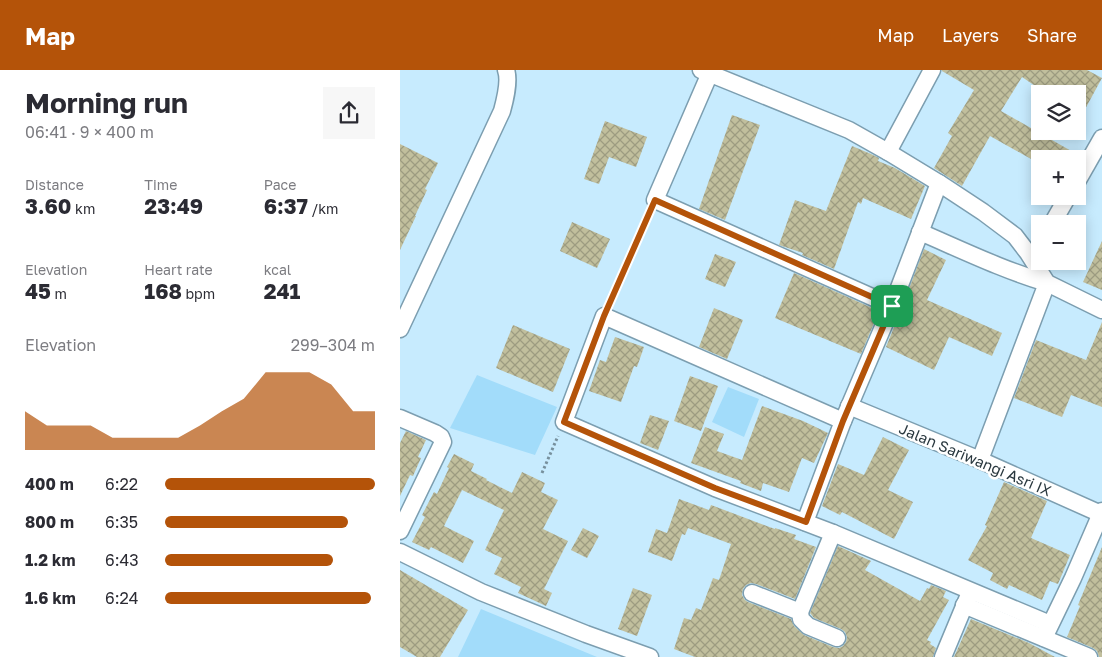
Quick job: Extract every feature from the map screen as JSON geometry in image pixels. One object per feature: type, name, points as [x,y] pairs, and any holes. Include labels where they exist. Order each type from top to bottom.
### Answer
[{"type":"street","points":[[400,328],[502,111],[506,95],[506,70]]},
{"type":"street","points":[[888,152],[932,70]]},
{"type":"street","points":[[892,306],[655,200],[706,72],[849,130],[939,183],[983,212],[1031,248]]},
{"type":"street","points":[[1086,166],[1102,138]]},
{"type":"street","points":[[806,522],[846,413],[892,306],[939,183]]},
{"type":"street","points":[[920,232],[998,267],[1047,283],[1102,310]]},
{"type":"street","points":[[980,460],[1047,283],[1042,270]]},
{"type":"street","points":[[604,316],[564,422],[715,488],[833,533],[967,598],[1047,631],[1089,657]]},
{"type":"street","name":"Jalan Sariwangi Asri IX","points":[[604,316],[846,413],[980,460],[1101,513]]},
{"type":"street","points":[[400,418],[436,433],[443,442],[400,531]]},
{"type":"street","points":[[1047,631],[1073,578],[1101,513]]},
{"type":"street","points":[[833,533],[800,612],[801,619],[808,626],[837,638]]},
{"type":"street","points":[[400,552],[481,592],[586,634],[650,657]]},
{"type":"street","points":[[752,593],[800,612]]},
{"type":"street","points":[[943,657],[967,598]]},
{"type":"path","points":[[604,316],[655,200]]},
{"type":"path","points":[[542,473],[564,422]]},
{"type":"shaded area","points":[[477,375],[557,407],[535,455],[450,428]]},
{"type":"shaded area","points":[[728,387],[759,399],[744,437],[712,422]]},
{"type":"shaded area","points":[[481,609],[597,657],[458,657]]},
{"type":"building","points":[[1087,70],[1102,78],[1086,107],[1086,85],[1034,85],[1022,77],[1001,111],[1031,128],[1031,140],[1052,140],[1069,150],[1031,150],[1031,159],[990,136],[962,186],[934,168],[952,136],[948,133],[974,90],[942,71]]},
{"type":"building","points":[[732,115],[760,125],[725,220],[699,209]]},
{"type":"building","points":[[605,121],[647,137],[636,167],[609,157],[599,184],[584,179]]},
{"type":"building","points":[[400,144],[438,163],[425,189],[427,190],[400,250]]},
{"type":"building","points":[[852,146],[879,158],[878,161],[895,168],[925,186],[911,219],[863,198],[861,204],[858,202],[834,269],[802,255],[803,253],[779,245],[795,200],[826,211]]},
{"type":"building","points":[[572,222],[610,239],[597,268],[560,251]]},
{"type":"building","points":[[1102,241],[1102,290],[1083,282]]},
{"type":"building","points":[[924,249],[946,260],[927,300],[1002,333],[992,356],[949,337],[934,370],[886,347]]},
{"type":"building","points":[[715,254],[736,262],[725,287],[705,279]]},
{"type":"building","points":[[794,273],[879,311],[861,354],[775,318]]},
{"type":"building","points":[[714,308],[743,320],[727,359],[699,347]]},
{"type":"building","points":[[1102,322],[1102,407],[1071,395],[1062,417],[1014,398],[1036,340],[1086,360]]},
{"type":"building","points":[[513,325],[570,349],[553,392],[496,368]]},
{"type":"building","points":[[615,337],[644,347],[637,367],[634,366],[621,402],[589,391],[600,360],[606,362]]},
{"type":"building","points":[[690,376],[718,386],[701,431],[674,421]]},
{"type":"building","points":[[762,406],[803,421],[828,433],[814,463],[802,458],[789,492],[763,483],[761,491],[740,483],[741,481],[691,463],[705,427],[724,434],[717,451],[742,460]]},
{"type":"building","points":[[650,415],[669,421],[658,450],[640,443]]},
{"type":"building","points":[[406,431],[426,440],[418,457],[421,458],[413,476],[410,475],[400,496],[400,443]]},
{"type":"building","points":[[883,437],[909,450],[888,490],[913,502],[894,539],[842,512],[840,515],[822,506],[838,464],[864,475]]},
{"type":"building","points":[[454,454],[474,464],[471,471],[512,493],[522,472],[545,483],[541,492],[558,500],[543,529],[568,541],[544,589],[552,593],[546,606],[518,593],[521,587],[494,574],[502,558],[485,550],[504,510],[462,490],[444,526],[474,541],[463,563],[431,547],[429,550],[412,542],[425,517],[422,515],[434,492],[437,494]]},
{"type":"building","points":[[1004,482],[1047,501],[1031,538],[1070,555],[1058,584],[1050,581],[1042,600],[1009,585],[1007,589],[990,580],[993,573],[968,560],[987,526],[985,525]]},
{"type":"building","points":[[679,499],[709,510],[711,505],[796,535],[794,539],[816,547],[795,599],[751,583],[743,589],[742,595],[748,602],[791,619],[794,626],[804,635],[833,647],[839,648],[843,646],[847,637],[845,632],[814,618],[810,613],[838,546],[871,561],[865,570],[920,601],[927,588],[929,589],[931,585],[946,591],[943,597],[949,600],[927,640],[936,648],[933,657],[695,657],[674,649],[684,618],[691,620],[696,608],[701,610],[713,578],[719,580],[731,544],[688,528],[685,535],[682,534],[672,561],[648,552],[656,529],[667,533]]},
{"type":"building","points":[[583,528],[599,536],[587,558],[571,550]]},
{"type":"building","points":[[1102,547],[1102,657],[1099,657],[1097,651],[1093,648],[1067,637]]},
{"type":"building","points":[[400,570],[468,610],[440,657],[417,657],[400,647]]},
{"type":"building","points":[[633,588],[652,595],[637,636],[618,629]]},
{"type":"building","points":[[971,619],[1029,643],[1055,657],[954,657]]},
{"type":"route","points":[[655,200],[892,306],[843,421],[806,522],[715,488],[564,422],[604,316],[655,200]]}]
